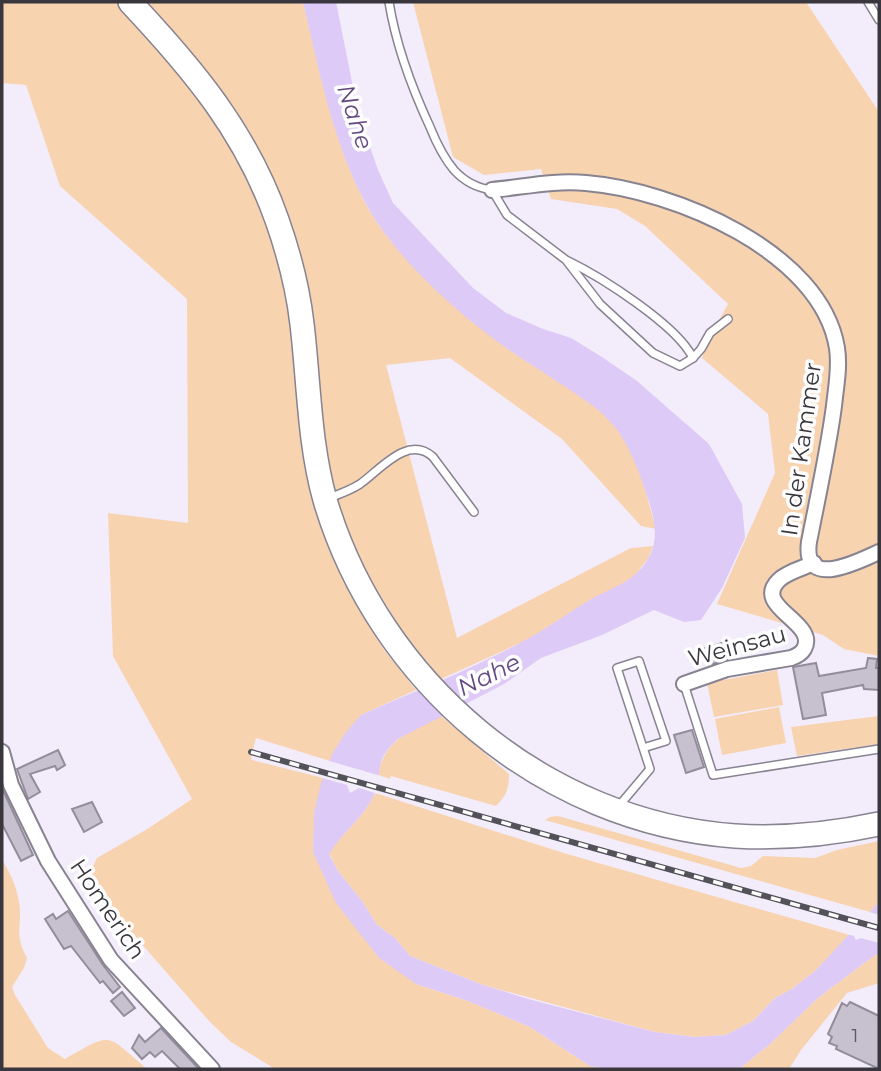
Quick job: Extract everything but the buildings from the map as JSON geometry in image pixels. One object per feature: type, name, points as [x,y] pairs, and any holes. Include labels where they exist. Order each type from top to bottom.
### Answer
[{"type":"main road","points":[[130,2],[213,96],[244,146],[272,207],[286,246],[298,298],[312,433],[326,500],[346,557],[359,584],[395,643],[426,682],[465,721],[509,755],[551,782],[616,811],[678,828],[732,836],[817,835],[879,824]]},
{"type":"street","name":"In der Kammer","points":[[492,190],[563,181],[613,186],[661,198],[728,226],[768,252],[807,285],[829,321],[838,360],[831,426],[808,548],[814,563],[825,570],[839,569],[879,552]]},
{"type":"street","name":"Weinsau","points":[[684,684],[727,668],[791,658],[800,654],[806,646],[804,633],[777,605],[773,592],[776,583],[783,576],[814,563]]},
{"type":"street","name":"Homerich","points":[[2,752],[10,785],[48,860],[111,961],[212,1069]]},
{"type":"lane","points":[[389,2],[402,60],[445,158],[467,180],[483,189],[492,190],[507,215],[566,260],[617,289],[674,333],[684,342],[693,358]]},
{"type":"lane","points":[[868,2],[879,20]]},
{"type":"lane","points":[[566,260],[600,304],[653,352],[680,366],[693,358],[710,333],[727,318]]},
{"type":"lane","points":[[326,500],[350,491],[399,454],[413,450],[428,453],[433,457],[474,512]]},
{"type":"lane","points":[[616,811],[650,769],[643,748],[617,668],[639,661],[666,741],[643,748]]},
{"type":"lane","points":[[684,684],[713,775],[879,749]]},
{"type":"shaded area","points":[[2,2],[303,2],[344,155],[370,212],[387,236],[428,282],[459,310],[507,348],[606,415],[631,448],[656,529],[641,526],[562,439],[450,358],[386,365],[457,638],[631,548],[653,546],[649,557],[624,585],[590,600],[529,639],[441,679],[405,635],[370,579],[348,591],[384,650],[416,690],[361,715],[330,761],[256,738],[251,758],[323,778],[313,852],[416,984],[468,1001],[530,1027],[590,1066],[609,1069],[275,1069],[231,1042],[209,1021],[90,885],[91,871],[97,858],[192,799],[113,656],[108,513],[188,523],[187,299],[60,186],[26,85],[2,83]]},
{"type":"shaded area","points":[[413,2],[806,2],[879,112],[879,656],[844,649],[823,635],[717,604],[775,473],[768,414],[702,358],[708,340],[728,304],[645,226],[617,209],[551,199],[541,169],[484,175],[453,157]]},
{"type":"shaded area","points":[[777,670],[783,705],[714,717],[707,683]]},
{"type":"shaded area","points":[[779,707],[786,743],[722,755],[715,719]]},
{"type":"shaded area","points":[[441,716],[509,774],[506,792],[496,806],[391,776],[390,779],[378,775],[381,762],[393,744],[409,732]]},
{"type":"shaded area","points":[[879,716],[879,744],[797,756],[791,727]]},
{"type":"shaded area","points":[[375,793],[567,854],[850,935],[815,971],[775,998],[753,1021],[726,1035],[695,1037],[655,1032],[483,985],[410,956],[395,938],[377,925],[338,871],[329,853],[366,809]]},
{"type":"shaded area","points":[[558,816],[741,868],[751,866],[763,856],[815,858],[879,841],[879,902],[870,912],[545,820]]},
{"type":"shaded area","points":[[2,860],[13,880],[18,897],[20,942],[27,958],[12,987],[48,1048],[65,1059],[93,1044],[109,1040],[147,1069],[2,1069]]},
{"type":"shaded area","points":[[879,952],[879,983],[847,993],[789,1069],[739,1069],[770,1044],[819,997]]},
{"type":"water","name":"Nahe","points":[[303,2],[336,2],[358,112],[378,170],[393,203],[473,288],[506,313],[571,338],[602,357],[637,381],[709,444],[742,504],[745,538],[722,588],[701,620],[684,622],[654,610],[602,635],[541,658],[504,684],[398,739],[381,761],[376,788],[369,805],[329,854],[377,925],[395,938],[410,956],[483,985],[532,1000],[655,1032],[694,1037],[726,1035],[753,1021],[775,998],[815,971],[879,902],[879,952],[819,997],[770,1044],[739,1069],[609,1069],[590,1066],[530,1027],[468,1001],[416,984],[379,958],[336,903],[313,852],[314,813],[321,783],[332,754],[361,715],[509,649],[630,578],[650,555],[655,528],[634,461],[611,422],[593,406],[509,350],[459,311],[413,267],[369,210],[343,154],[333,123]]},
{"type":"pier","points":[[326,760],[381,776],[378,794],[359,788],[350,793],[347,785],[319,777]]},
{"type":"pier","points":[[866,911],[879,915],[879,943],[861,938],[856,940],[854,936],[846,934]]},
{"type":"railway","points":[[251,752],[879,928]]}]
